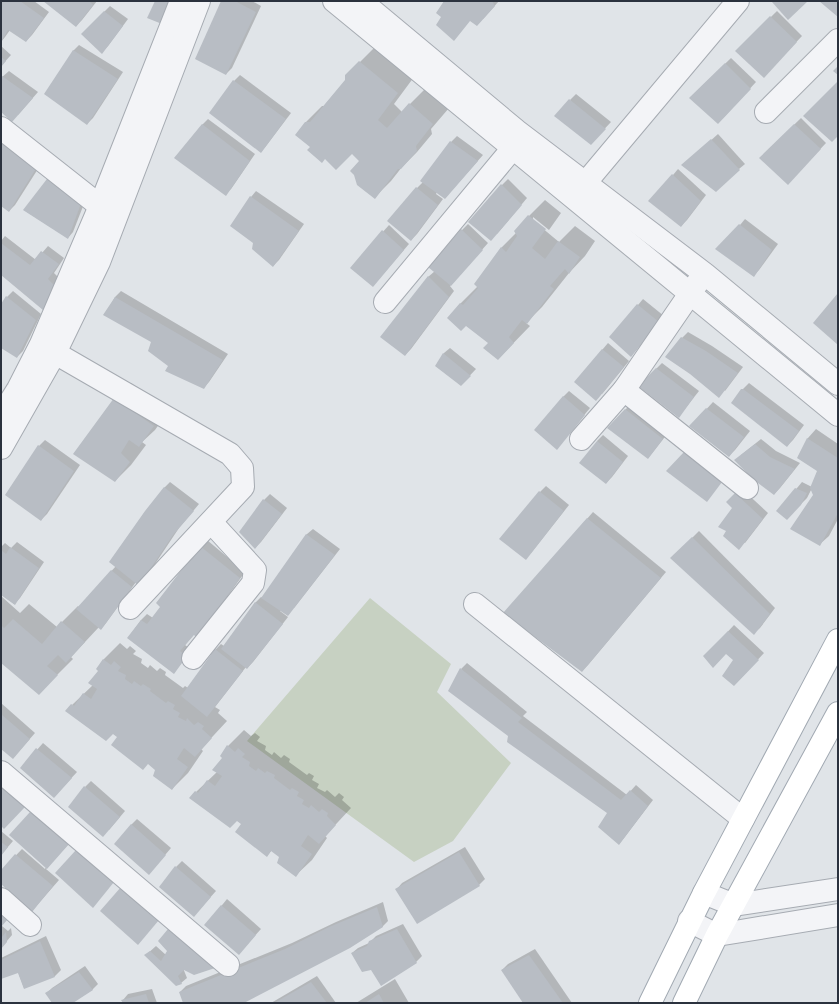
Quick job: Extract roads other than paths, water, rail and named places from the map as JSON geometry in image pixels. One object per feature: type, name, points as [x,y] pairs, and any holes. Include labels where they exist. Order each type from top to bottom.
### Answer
[{"type":"main road","points":[[650,1003],[689,921],[838,640]]},
{"type":"main road","points":[[684,1003],[717,935],[838,712]]},
{"type":"street","points":[[1,416],[18,389],[48,348],[100,206],[181,1]]},
{"type":"street","points":[[1,448],[48,348],[104,251],[199,1]]},
{"type":"street","points":[[334,1],[512,148],[579,190],[705,274],[838,384]]},
{"type":"street","points":[[361,1],[517,131],[690,293],[838,415]]},
{"type":"street","points":[[579,190],[738,1]]},
{"type":"street","points":[[766,112],[838,40]]},
{"type":"street","points":[[1,128],[100,206]]},
{"type":"street","points":[[385,302],[512,148]]},
{"type":"street","points":[[581,439],[624,390],[690,293],[705,274]]},
{"type":"street","points":[[48,348],[230,454],[242,468],[243,486],[130,608]]},
{"type":"street","points":[[624,390],[747,488]]},
{"type":"street","points":[[193,658],[253,583],[255,570],[211,522]]},
{"type":"street","points":[[475,604],[743,819]]},
{"type":"street","points":[[1,772],[228,965]]},
{"type":"street","points":[[704,893],[734,905],[838,889]]},
{"type":"street","points":[[1,899],[30,925]]},
{"type":"street","points":[[689,921],[717,935],[838,915]]}]
